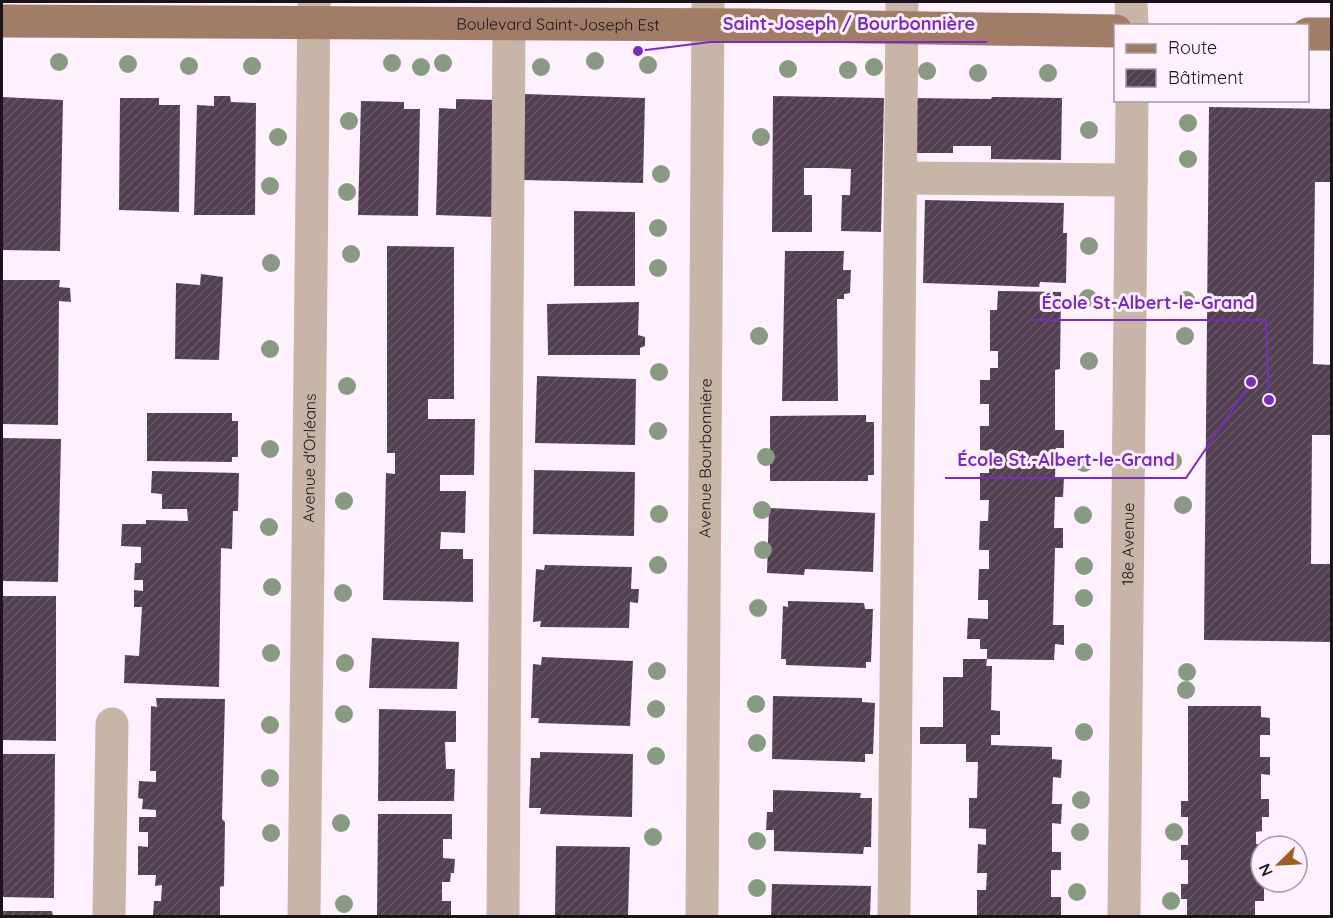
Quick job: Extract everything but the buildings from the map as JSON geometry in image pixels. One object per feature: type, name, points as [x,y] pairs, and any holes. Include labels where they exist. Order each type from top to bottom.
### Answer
[{"type":"main road","name":"Boulevard Saint-Joseph Est","points":[[2,21],[313,12],[509,24],[708,13],[902,15],[1114,31]]},
{"type":"main road","points":[[1309,34],[1332,34]]},
{"type":"street","points":[[1131,2],[1132,24]]},
{"type":"street","name":"Avenue d'Orléans","points":[[304,916],[313,12]]},
{"type":"street","name":"Avenue Bourbonnière","points":[[702,916],[708,13]]},
{"type":"street","points":[[894,916],[902,15]]},
{"type":"street","points":[[504,916],[509,24]]},
{"type":"street","name":"18e Avenue","points":[[1124,916],[1132,102]]},
{"type":"street","points":[[901,178],[1131,180]]},
{"type":"street","points":[[109,916],[112,724]]},
{"type":"place","name":"Saint-Joseph / Bourbonnière","points":[[638,51]]},
{"type":"place","name":"École St.-Albert-le-Grand","points":[[1251,382]]},
{"type":"place","name":"École St-Albert-le-Grand","points":[[1269,400]]}]
